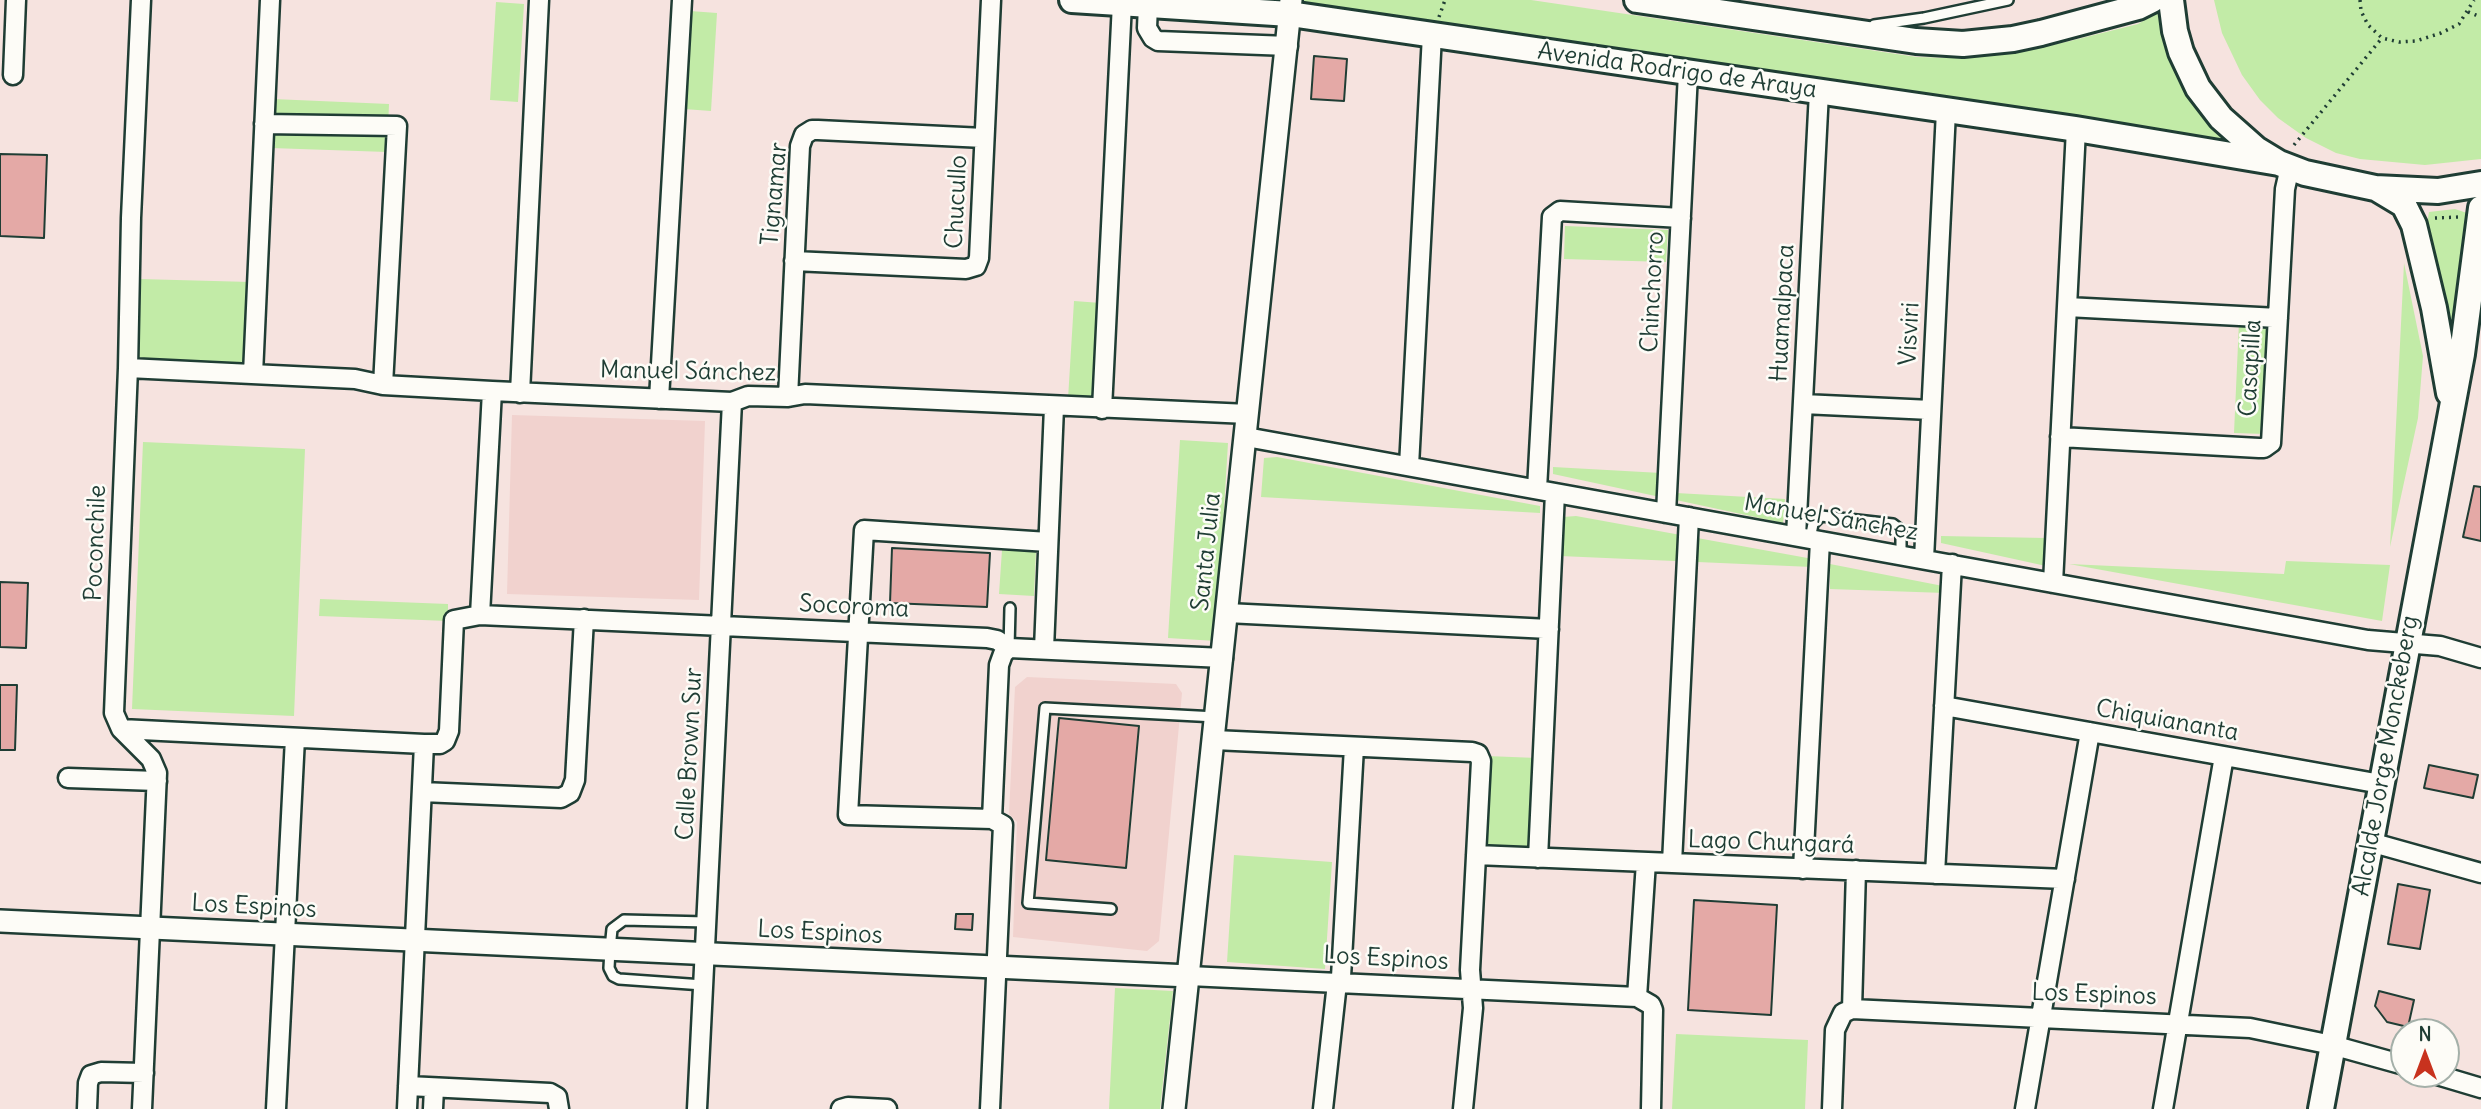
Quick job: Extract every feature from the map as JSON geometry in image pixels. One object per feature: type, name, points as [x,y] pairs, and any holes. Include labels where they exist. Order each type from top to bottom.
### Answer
[{"type":"main road","name":"Avenida Rodrigo de Araya","points":[[1072,0],[1148,5],[1291,7],[1432,35],[2076,129],[2284,165]]},
{"type":"main road","points":[[1637,0],[1940,44],[1987,43],[2041,33],[2138,7],[2152,0]]},
{"type":"main road","points":[[2171,0],[2181,52],[2198,88],[2235,133],[2256,149],[2284,165],[2349,184],[2438,191],[2481,184]]},
{"type":"main road","points":[[2375,188],[2400,202],[2412,219]]},
{"type":"main road","name":"Alcalde Jorge Monckeberg","points":[[2321,1109],[2462,354],[2480,212]]},
{"type":"main road","name":"Alcalde Jorge Monckeberg","points":[[2412,219],[2429,284],[2451,404]]},
{"type":"street","points":[[13,75],[16,0]]},
{"type":"street","name":"Poconchile","points":[[121,729],[116,720],[114,706],[141,0]]},
{"type":"street","points":[[253,374],[270,0]]},
{"type":"street","points":[[520,393],[539,0]]},
{"type":"street","points":[[659,398],[682,0]]},
{"type":"street","name":"Chucullo","points":[[794,261],[966,269],[976,266],[979,258],[990,0]]},
{"type":"street","points":[[1102,408],[1122,3]]},
{"type":"street","points":[[1148,5],[1147,28],[1158,41],[1287,46]]},
{"type":"street","name":"Santa Julia","points":[[1174,1109],[1291,7]]},
{"type":"street","points":[[1409,466],[1432,35]]},
{"type":"street","name":"Chinchorro","points":[[1666,513],[1688,73]]},
{"type":"street","name":"Huamalpaca","points":[[1803,869],[1809,539],[1803,404],[1819,92]]},
{"type":"street","name":"Visviri","points":[[1924,559],[1946,111]]},
{"type":"street","points":[[264,124],[397,126],[383,385]]},
{"type":"street","points":[[2053,583],[2076,129]]},
{"type":"street","name":"Tignamar","points":[[788,397],[800,140],[807,132],[818,130],[984,138]]},
{"type":"street","name":"Casapilla","points":[[2060,437],[2259,448],[2268,446],[2273,436],[2284,165]]},
{"type":"street","points":[[1537,489],[1552,217],[1560,211],[1681,218]]},
{"type":"street","points":[[2067,307],[2278,318]]},
{"type":"street","name":"Manuel Sánchez","points":[[128,368],[355,379],[383,385],[520,393],[732,402],[756,396],[788,397],[805,394],[1248,414]]},
{"type":"street","points":[[121,729],[424,744],[440,744],[448,737],[454,620],[480,615],[492,391]]},
{"type":"street","name":"Calle Brown Sur","points":[[697,1109],[732,402]]},
{"type":"street","points":[[1803,404],[1931,410]]},
{"type":"street","points":[[1044,649],[1054,407]]},
{"type":"street","name":"Manuel Sánchez","points":[[1246,437],[2368,640],[2440,646],[2481,658]]},
{"type":"street","points":[[1538,858],[1555,493]]},
{"type":"street","points":[[1672,863],[1689,517]]},
{"type":"street","points":[[989,1109],[1004,829],[1001,822],[992,819],[848,815],[863,530],[1048,542]]},
{"type":"street","points":[[1935,874],[1952,564]]},
{"type":"street","points":[[1227,613],[1549,629]]},
{"type":"street","name":"Socoroma","points":[[480,615],[987,638],[997,640],[1009,648],[1223,658]]},
{"type":"street","points":[[422,792],[561,798],[570,793],[575,780],[584,620]]},
{"type":"street","points":[[992,819],[999,665],[1003,654],[1009,648]]},
{"type":"street","name":"Chiquiananta","points":[[1944,706],[2381,784]]},
{"type":"street","points":[[121,729],[151,760],[155,766],[157,781],[142,1109]]},
{"type":"street","points":[[2025,1109],[2090,732]]},
{"type":"street","points":[[276,1109],[295,738]]},
{"type":"street","points":[[1214,740],[1478,754],[1481,761],[1470,970],[1473,1008],[1462,1109]]},
{"type":"street","points":[[407,1109],[424,744]]},
{"type":"street","points":[[1323,1109],[1337,983],[1341,977],[1354,747]]},
{"type":"street","points":[[2163,1109],[2224,756]]},
{"type":"street","points":[[68,778],[157,781]]},
{"type":"street","points":[[2370,842],[2481,873]]},
{"type":"street","name":"Lago Chungará","points":[[1476,855],[2065,879]]},
{"type":"street","points":[[1646,862],[1637,997],[1651,1005],[1653,1010],[1651,1109]]},
{"type":"street","points":[[1832,1109],[1835,1030],[1843,1013],[1852,1009],[1856,870]]},
{"type":"street","name":"Los Espinos","points":[[0,921],[1637,997]]},
{"type":"street","name":"Los Espinos","points":[[1852,1009],[2250,1028],[2332,1045],[2390,1061]]},
{"type":"street","points":[[87,1109],[91,1075],[101,1072],[144,1073]]},
{"type":"street","points":[[2460,1082],[2481,1088]]},
{"type":"street","points":[[408,1086],[550,1093],[557,1097],[559,1109]]},
{"type":"street","points":[[433,1109],[434,1088]]},
{"type":"street","points":[[841,1109],[887,1109]]},
{"type":"lane","points":[[1830,29],[1924,18],[2008,0]]},
{"type":"lane","points":[[1809,539],[1813,524],[1822,516],[1893,524],[1901,530],[1901,555]]},
{"type":"lane","points":[[1009,648],[1010,608]]},
{"type":"lane","points":[[1111,909],[1028,903],[1045,708],[1216,717]]},
{"type":"lane","points":[[703,985],[619,979],[613,976],[610,968],[610,949],[612,929],[624,920],[706,922]]},
{"type":"path","points":[[2360,0],[2361,11],[2368,25],[2382,38],[2399,42],[2416,41],[2441,33],[2459,23],[2474,0]]},
{"type":"path","points":[[2468,12],[2481,16]]},
{"type":"path","points":[[2284,165],[2382,38]]},
{"type":"path","points":[[2412,219],[2480,212]]},
{"type":"shaded area","points":[[512,415],[705,421],[699,600],[507,594]]},
{"type":"shaded area","points":[[1027,677],[1176,684],[1182,693],[1159,941],[1147,951],[1013,937],[1017,822],[1009,814],[1015,687]]},
{"type":"green space","points":[[1261,0],[1531,0],[1917,57],[1952,58],[2017,53],[2070,41],[2138,24],[2161,10],[2229,141],[2236,149],[1446,23],[1327,5]]},
{"type":"green space","points":[[2214,0],[2481,0],[2481,159],[2425,165],[2360,159],[2336,153],[2306,138],[2278,118],[2260,100],[2242,75],[2222,33]]},
{"type":"green space","points":[[496,2],[524,4],[518,102],[490,100]]},
{"type":"green space","points":[[690,11],[717,13],[711,111],[684,109]]},
{"type":"green space","points":[[273,99],[389,104],[387,152],[271,148]]},
{"type":"green space","points":[[2455,209],[2470,214],[2452,376],[2427,224],[2429,212]]},
{"type":"green space","points":[[1565,226],[1668,230],[1666,262],[1564,259]]},
{"type":"green space","points":[[2404,263],[2423,356],[2418,418],[2390,547]]},
{"type":"green space","points":[[139,279],[251,282],[247,366],[137,362]]},
{"type":"green space","points":[[1074,301],[1101,303],[1095,401],[1068,399]]},
{"type":"green space","points":[[2239,322],[2270,323],[2265,434],[2234,433]]},
{"type":"green space","points":[[1180,440],[1228,443],[1216,641],[1168,638]]},
{"type":"green space","points":[[143,442],[305,449],[294,716],[132,709]]},
{"type":"green space","points":[[1277,457],[1540,506],[1540,513],[1261,497],[1264,458]]},
{"type":"green space","points":[[1553,467],[1661,473],[1660,497],[1553,474]]},
{"type":"green space","points":[[1676,493],[1785,499],[1783,523],[1676,500]]},
{"type":"green space","points":[[1576,516],[1813,559],[1812,567],[1560,556],[1563,517]]},
{"type":"green space","points":[[1941,536],[2046,538],[2046,566],[1941,543]]},
{"type":"green space","points":[[1002,550],[1036,551],[1034,596],[999,594]]},
{"type":"green space","points":[[2286,561],[2390,565],[2382,621],[2069,564],[2284,574]]},
{"type":"green space","points":[[1830,564],[1943,586],[1945,593],[1830,589]]},
{"type":"green space","points":[[320,599],[448,604],[448,621],[319,616]]},
{"type":"green space","points":[[1487,756],[1537,758],[1533,849],[1485,848]]},
{"type":"green space","points":[[1234,855],[1332,862],[1325,969],[1227,962]]},
{"type":"green space","points":[[1115,988],[1173,991],[1160,1109],[1109,1109]]},
{"type":"green space","points":[[1676,1034],[1808,1040],[1805,1109],[1672,1109]]},
{"type":"building","points":[[1314,56],[1347,59],[1344,101],[1311,99]]},
{"type":"building","points":[[0,154],[47,155],[44,238],[0,236]]},
{"type":"building","points":[[2474,486],[2481,487],[2481,541],[2463,537]]},
{"type":"building","points":[[892,548],[990,553],[987,607],[890,603]]},
{"type":"building","points":[[0,582],[28,583],[26,648],[0,647]]},
{"type":"building","points":[[0,685],[17,685],[15,750],[0,750]]},
{"type":"building","points":[[1059,718],[1139,726],[1126,868],[1046,860]]},
{"type":"building","points":[[2429,765],[2478,775],[2473,798],[2424,788]]},
{"type":"building","points":[[2398,884],[2430,890],[2420,949],[2388,944]]},
{"type":"building","points":[[1694,900],[1777,905],[1771,1015],[1688,1010]]},
{"type":"building","points":[[956,914],[973,914],[972,930],[955,929]]},
{"type":"building","points":[[2379,991],[2414,1000],[2410,1018],[2390,1018],[2390,1023],[2375,1006]]}]
